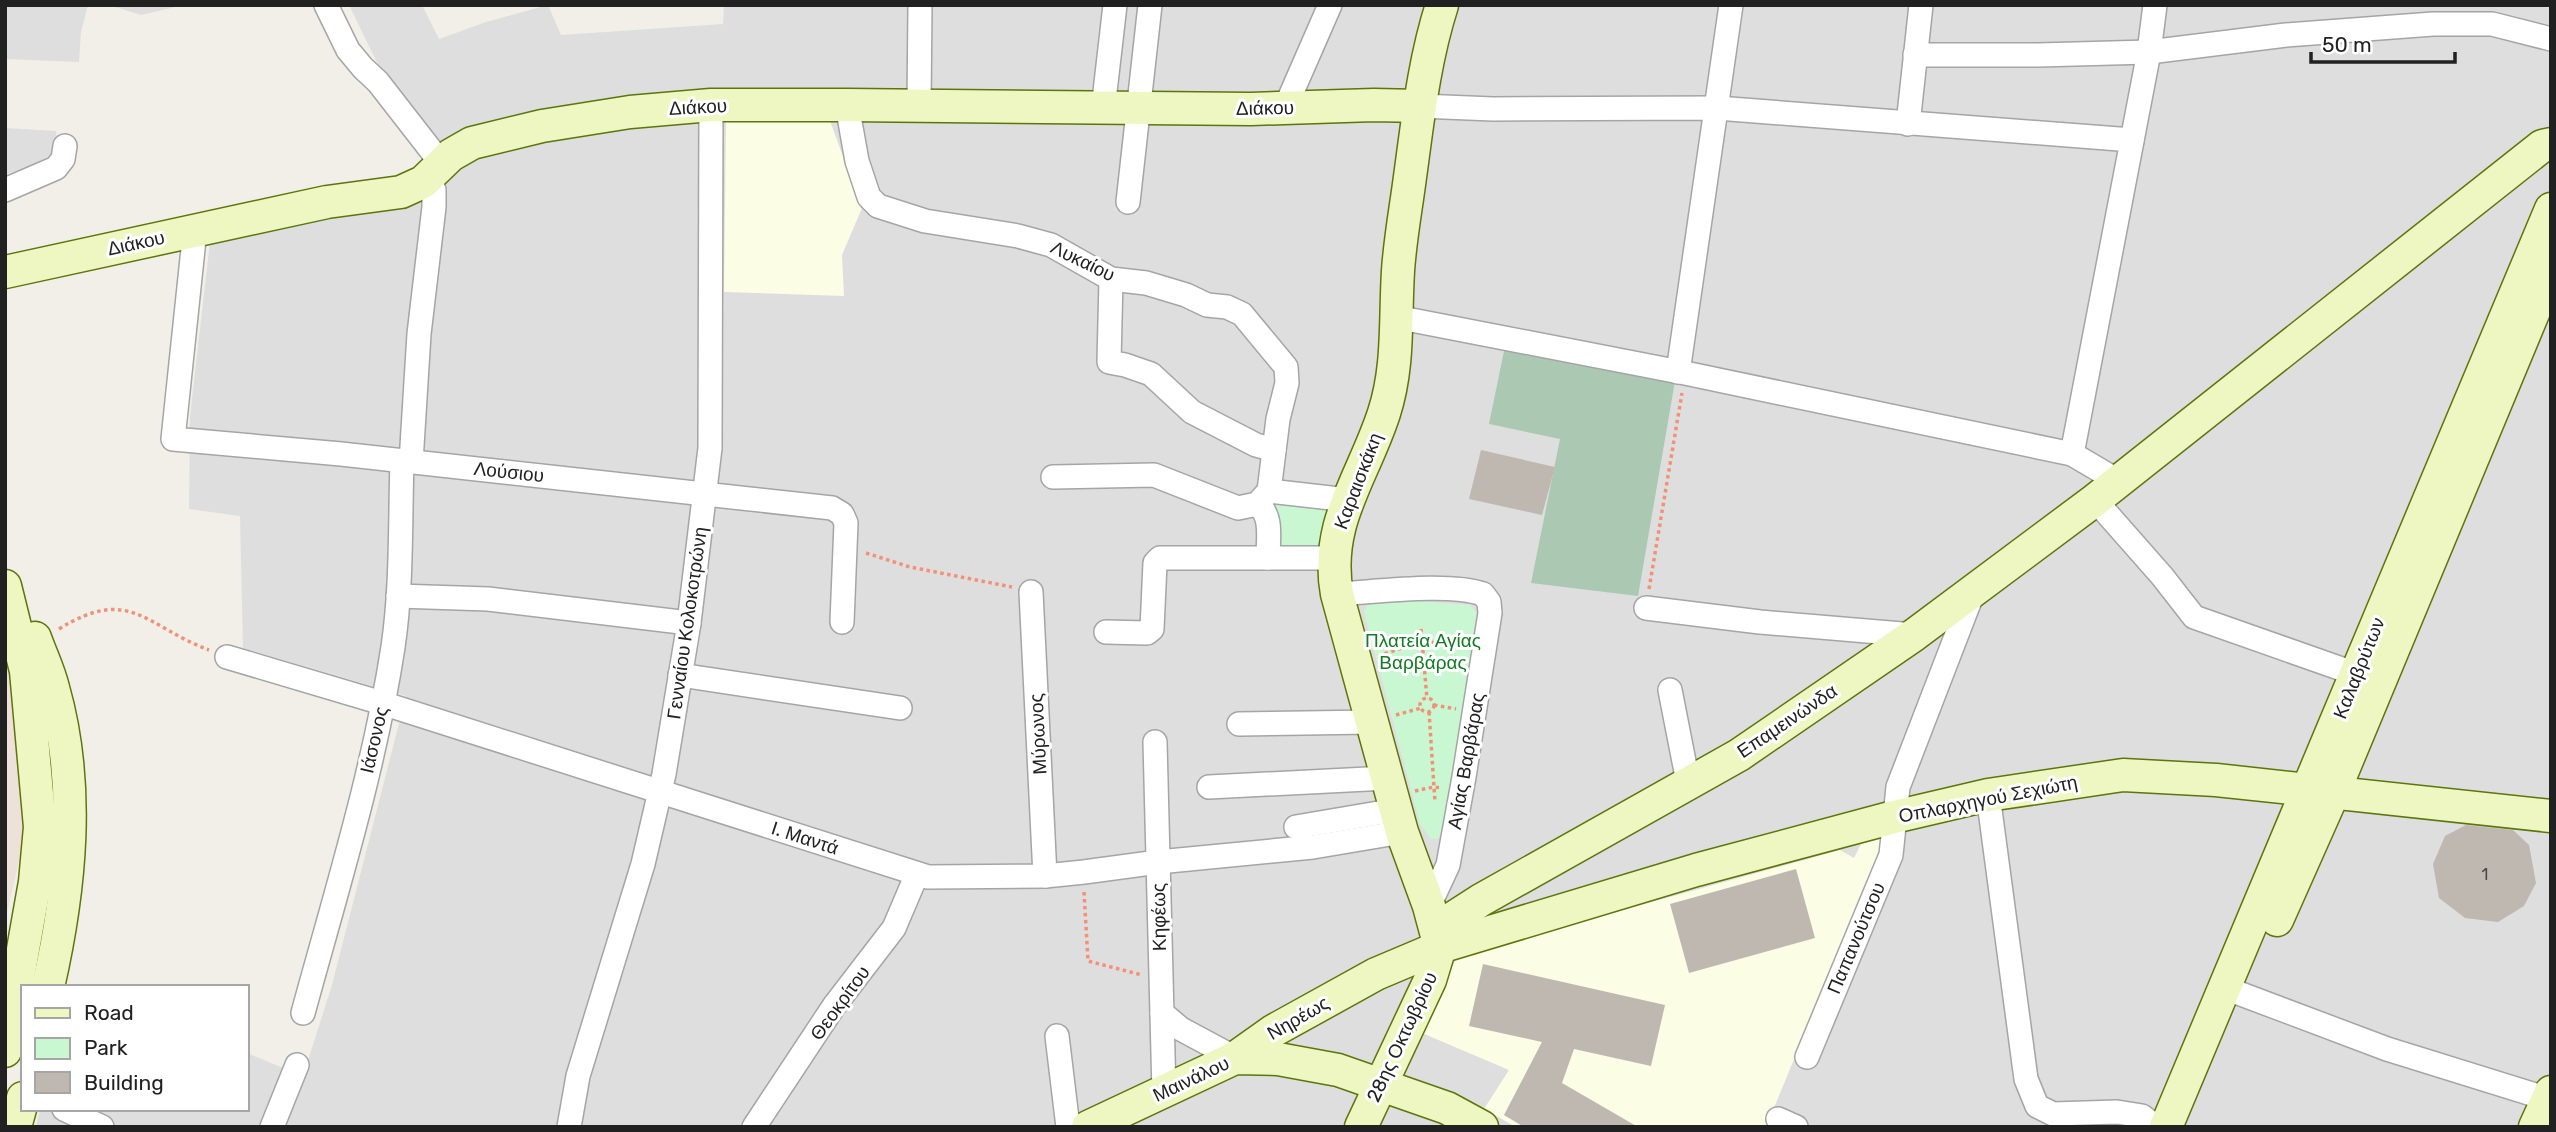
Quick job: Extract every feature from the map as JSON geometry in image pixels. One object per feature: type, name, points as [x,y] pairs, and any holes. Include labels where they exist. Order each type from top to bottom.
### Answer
[{"type":"main road","name":"Καραισκάκη","points":[[1435,927],[1395,804],[1372,722],[1337,594],[1334,558],[1337,533],[1348,500],[1375,438],[1389,396],[1394,368],[1398,270],[1423,82],[1442,5]]},
{"type":"main road","name":"Διάκου","points":[[5,272],[327,202],[401,192],[419,185],[458,149],[491,137],[631,111],[711,106],[847,104],[1103,109],[1420,106]]},
{"type":"main road","name":"Επαμεινώνδα","points":[[1435,927],[1738,755],[1914,635],[2106,491],[2542,146],[2551,144]]},
{"type":"main road","name":"Καλαβρύτων","points":[[2321,792],[2356,674],[2551,209]]},
{"type":"main road","name":"Καλαβρύτων","points":[[2166,1127],[2235,991],[2551,270]]},
{"type":"main road","points":[[5,570],[21,599],[53,687],[68,768],[68,873],[61,931],[48,985]]},
{"type":"main road","points":[[5,586],[26,670],[40,827],[35,882],[5,1051]]},
{"type":"main road","name":"Οπλαρχηγού Σεχιώτη","points":[[1435,927],[1683,874],[1894,817],[1988,795],[2123,775],[2216,780],[2551,816]]},
{"type":"main road","name":"Νηρέως","points":[[1235,1058],[1273,1031],[1376,974],[1435,927]]},
{"type":"main road","name":"28ης Οκτωβρίου","points":[[1360,1127],[1430,980],[1435,927]]},
{"type":"main road","name":"Καλαβρύτων","points":[[2188,1127],[2235,991]]},
{"type":"main road","name":"Μαινάλου","points":[[1088,1127],[1235,1058],[1278,1059],[1338,1070],[1447,1108],[1482,1127]]},
{"type":"main road","points":[[15,1127],[21,1104]]},
{"type":"street","points":[[326,5],[348,50],[378,82],[435,169]]},
{"type":"street","points":[[919,105],[920,5]]},
{"type":"street","points":[[1103,109],[1115,5]]},
{"type":"street","points":[[1128,202],[1150,5]]},
{"type":"street","points":[[1285,108],[1330,5]]},
{"type":"street","points":[[1682,373],[1731,5]]},
{"type":"street","points":[[1908,124],[1922,5]]},
{"type":"street","points":[[2073,454],[2149,52],[2155,5]]},
{"type":"street","points":[[1915,55],[2149,52],[2286,35],[2406,15],[2492,24],[2551,39]]},
{"type":"street","name":"Λυκαίου","points":[[847,104],[857,161],[867,193],[877,206],[925,221],[1018,236],[1051,245],[1111,279],[1146,283],[1186,295],[1207,305],[1227,307],[1242,314],[1286,367],[1287,383],[1263,497]]},
{"type":"street","name":"Γενναίου Κολοκοτρώνη","points":[[569,1127],[578,1076],[625,928],[660,791],[689,623],[710,448],[711,106]]},
{"type":"street","points":[[1420,106],[1493,109],[1717,108],[2132,140]]},
{"type":"street","points":[[5,190],[41,176],[60,165],[65,146]]},
{"type":"street","name":"Ιάσονος","points":[[303,1013],[349,842],[393,649],[406,462],[434,207],[435,169]]},
{"type":"street","name":"Λούσιου","points":[[195,230],[173,439],[832,508],[842,513],[846,523],[847,542]]},
{"type":"street","points":[[1111,279],[1109,362],[1151,374],[1192,412],[1256,445],[1275,450]]},
{"type":"street","points":[[1396,317],[2073,454],[2106,491],[2194,617],[2356,674]]},
{"type":"street","points":[[1053,477],[1154,475],[1238,508],[1263,497],[1348,500]]},
{"type":"street","points":[[1263,497],[1268,516],[1268,558]]},
{"type":"street","points":[[842,622],[847,542]]},
{"type":"street","points":[[1107,632],[1147,633],[1153,629],[1154,563],[1160,558],[1334,558]]},
{"type":"street","name":"Αγίας Βαρβάρας","points":[[1337,594],[1422,589],[1472,591],[1488,596],[1490,608],[1485,649],[1462,790],[1435,927]]},
{"type":"street","name":"Παπανούτσου","points":[[1807,1057],[1891,855],[1898,787],[1974,590]]},
{"type":"street","name":"Μύρωνος","points":[[1031,592],[1045,876]]},
{"type":"street","points":[[398,596],[488,599],[689,623]]},
{"type":"street","points":[[1646,608],[1760,622],[1914,635]]},
{"type":"street","name":"Ι. Μαντά","points":[[227,657],[382,703],[917,874],[937,878],[1084,873],[1158,862],[1313,847],[1395,804]]},
{"type":"street","points":[[680,675],[900,708]]},
{"type":"street","points":[[1670,690],[1688,782]]},
{"type":"street","points":[[1239,724],[1372,722]]},
{"type":"street","name":"Κηφέως","points":[[1154,742],[1164,1093]]},
{"type":"street","points":[[1209,787],[1395,804]]},
{"type":"street","points":[[1988,795],[2026,1079],[2037,1106],[2053,1114],[2118,1112],[2142,1116],[2156,1127]]},
{"type":"street","points":[[1296,827],[1395,804]]},
{"type":"street","name":"Θεοκρίτου","points":[[754,1127],[834,1006],[894,928],[917,874]]},
{"type":"street","points":[[2235,991],[2545,1106]]},
{"type":"street","points":[[1162,1013],[1181,1029],[1235,1058]]},
{"type":"street","points":[[1057,1036],[1068,1127]]},
{"type":"street","points":[[272,1127],[297,1066]]},
{"type":"street","points":[[68,1111],[102,1127]]},
{"type":"path","points":[[1646,608],[1682,373]]},
{"type":"path","points":[[847,542],[872,556],[910,567],[1031,592]]},
{"type":"path","points":[[40,652],[52,634],[71,622],[102,610],[121,608],[141,615],[193,644],[227,657]]},
{"type":"path","points":[[1421,629],[1427,699]]},
{"type":"path","points":[[1356,663],[1422,642],[1485,649]]},
{"type":"path","points":[[1427,699],[1434,703],[1429,712],[1435,802]]},
{"type":"path","points":[[1427,699],[1421,706],[1424,711],[1429,712]]},
{"type":"path","points":[[1395,804],[1434,787],[1462,790]]},
{"type":"path","points":[[1084,873],[1088,961],[1161,980]]},
{"type":"shaded area","points":[[5,5],[88,5],[81,32],[79,62],[5,59]]},
{"type":"shaded area","points":[[109,5],[184,5],[141,15]]},
{"type":"shaded area","points":[[349,5],[422,5],[439,39],[486,22],[548,5],[561,35],[723,24],[724,5],[2551,5],[2551,1127],[36,1127],[40,1111],[248,1111],[248,1053],[303,1076],[332,985],[406,696],[243,648],[240,516],[189,509],[190,416],[211,233],[328,209],[446,191],[446,156],[385,79]]},
{"type":"shaded area","points":[[726,120],[830,121],[862,208],[842,255],[844,296],[724,292]]},
{"type":"shaded area","points":[[5,128],[56,131],[58,152],[5,175]]},
{"type":"shaded area","points":[[1505,346],[1675,381],[1638,596],[1531,583],[1560,439],[1489,424]]},
{"type":"shaded area","points":[[5,620],[15,681],[25,835],[5,921]]},
{"type":"shaded area","points":[[1886,837],[1766,1127],[1516,1127],[1484,1109],[1509,1070],[1422,1033],[1457,956],[1840,850],[1854,858],[1862,842]]},
{"type":"green space","points":[[1278,503],[1325,505],[1329,514],[1322,551],[1275,549],[1273,507]]},
{"type":"green space","name":"Πλατεία Αγίας Βαρβάρας","points":[[1416,601],[1470,605],[1479,615],[1442,830],[1438,839],[1431,839],[1420,824],[1364,612],[1368,604]]},
{"type":"building","points":[[1481,450],[1555,467],[1542,515],[1469,499]]},
{"type":"building","points":[[2466,825],[2513,830],[2529,845],[2536,883],[2524,906],[2498,922],[2465,918],[2439,898],[2433,864],[2445,836]]},
{"type":"building","points":[[1796,869],[1815,938],[1689,973],[1670,904]]},
{"type":"building","points":[[1483,964],[1665,1005],[1651,1066],[1574,1049],[1562,1083],[1638,1127],[1524,1127],[1504,1115],[1542,1042],[1469,1026]]}]
